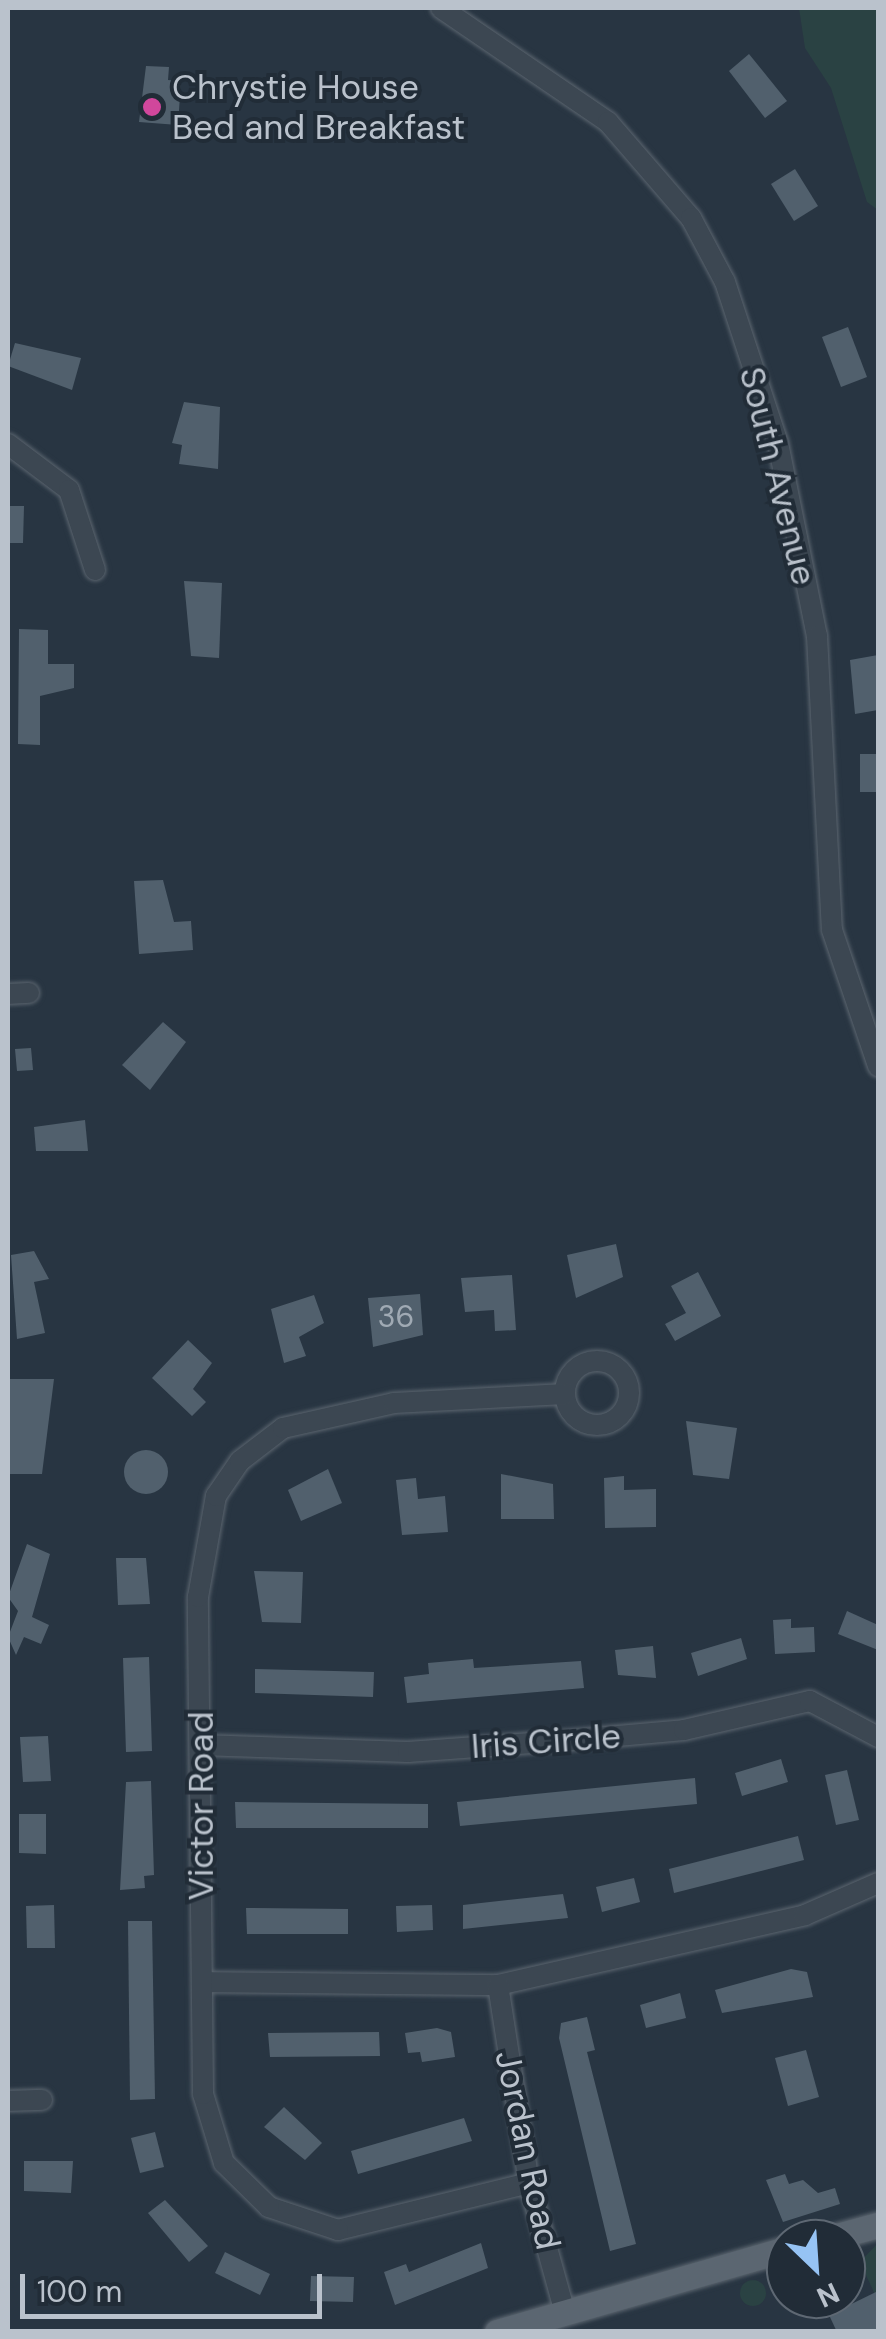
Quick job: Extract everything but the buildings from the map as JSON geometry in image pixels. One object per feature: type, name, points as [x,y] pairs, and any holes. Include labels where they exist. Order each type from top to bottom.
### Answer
[{"type":"main road","points":[[498,2332],[766,2256]]},
{"type":"street","name":"South Avenue","points":[[441,8],[608,122],[691,218],[726,282],[778,442],[817,636],[832,930],[878,1066]]},
{"type":"street","points":[[8,444],[69,490],[95,570]]},
{"type":"street","name":"Victor Road","points":[[529,2183],[338,2230],[270,2207],[224,2163],[207,2124],[202,1982],[202,1553],[216,1496],[240,1460],[313,1415],[564,1394]]},
{"type":"street","name":"Iris Circle","points":[[200,1745],[408,1752],[684,1730],[810,1701],[878,1737]]},
{"type":"street","points":[[202,1982],[498,1985],[805,1915],[878,1884]]},
{"type":"street","name":"Jordan Road","points":[[498,1985],[529,2183],[565,2313]]},
{"type":"street","points":[[8,2101],[42,2100]]},
{"type":"green space","points":[[799,8],[878,8],[878,210],[867,202],[831,88],[805,48]]},
{"type":"green space","points":[[878,2243],[878,2301],[866,2275],[866,2256]]},
{"type":"green space","points":[[748,2281],[758,2281],[765,2288],[765,2298],[758,2305],[748,2305],[741,2298],[741,2288]]},
{"type":"place","name":"Chrystie House Bed and Breakfast","points":[[152,107]]}]
